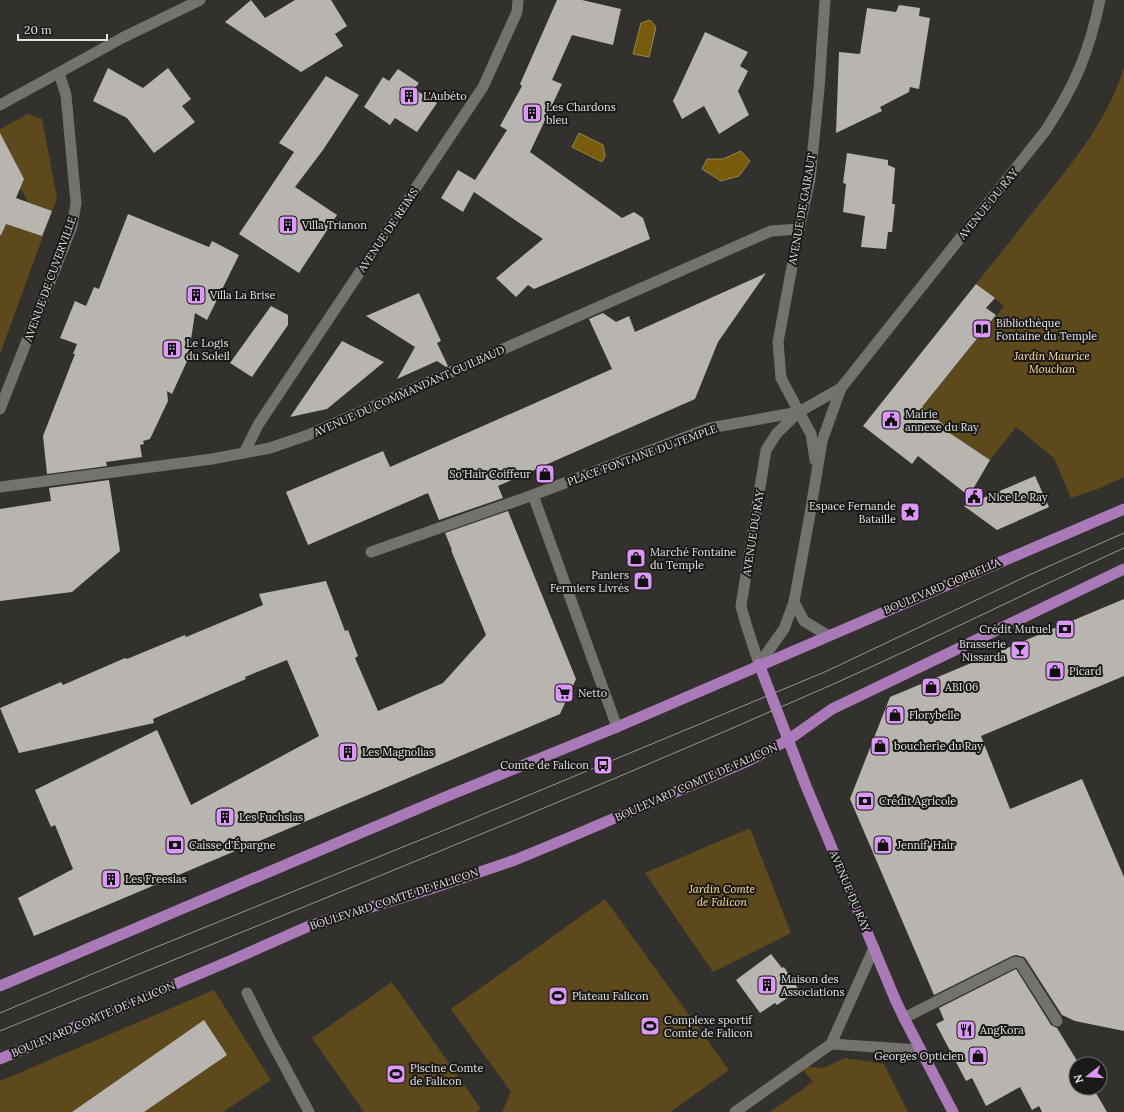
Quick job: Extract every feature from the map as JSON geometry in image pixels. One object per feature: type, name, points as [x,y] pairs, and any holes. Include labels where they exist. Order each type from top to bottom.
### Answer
[{"type":"main road","name":"BOULEVARD GORBELLA","points":[[759,664],[1124,509]]},
{"type":"main road","points":[[788,740],[832,709],[1124,569]]},
{"type":"main road","points":[[0,986],[450,795],[617,726],[759,664]]},
{"type":"main road","name":"AVENUE DU RAY","points":[[759,664],[788,740],[904,1018],[953,1112]]},
{"type":"main road","name":"BOULEVARD COMTE DE FALICON","points":[[0,1059],[308,926],[430,888],[522,857],[748,760],[788,740]]},
{"type":"street","points":[[0,105],[122,38],[200,0]]},
{"type":"street","name":"AVENUE DE REIMS","points":[[244,453],[258,425],[483,87],[517,12],[518,0]]},
{"type":"street","name":"AVENUE DE GAIRAUT","points":[[799,412],[781,378],[778,342],[810,179],[819,89],[825,0]]},
{"type":"street","name":"AVENUE DU RAY","points":[[759,664],[784,629],[794,602],[822,441],[841,388],[1046,130],[1063,104],[1081,69],[1089,47],[1100,0]]},
{"type":"street","name":"AVENUE DE CUVERVILLE","points":[[0,409],[72,226],[76,203],[66,95],[59,73]]},
{"type":"street","name":"AVENUE DU COMMANDANT GUILBAUD","points":[[0,487],[212,459],[270,448],[308,436],[771,231],[799,229]]},
{"type":"street","name":"AVENUE DU RAY","points":[[759,664],[746,624],[742,606],[744,585],[766,450],[778,433],[799,412],[841,388]]},
{"type":"street","name":"AVENUE DU RAY","points":[[799,412],[811,434],[816,469]]},
{"type":"street","name":"PLACE FONTAINE DU TEMPLE","points":[[371,552],[533,495],[710,428],[799,412]]},
{"type":"street","points":[[533,495],[617,726]]},
{"type":"street","points":[[794,602],[804,621],[827,635]]},
{"type":"street","points":[[735,1112],[831,1044],[874,948]]},
{"type":"street","points":[[904,1018],[1015,962],[1020,963],[1057,1021]]},
{"type":"street","points":[[247,993],[309,1112]]},
{"type":"street","points":[[831,1044],[920,1050]]},
{"type":"green space","name":"Jardin Maurice Mouchan","points":[[1124,67],[1124,477],[1100,488],[1071,498],[1054,458],[1016,427],[990,460],[979,453],[935,437],[944,425],[934,417],[930,422],[918,412],[1004,306],[976,284],[1078,155],[1109,104]]},
{"type":"green space","points":[[28,114],[42,119],[57,198],[0,354],[0,216],[17,227],[42,236],[51,211],[28,202],[0,150],[0,129]]},
{"type":"green space","name":"Jardin Comte de Falicon","points":[[750,828],[791,933],[713,972],[645,873]]},
{"type":"green space","points":[[605,899],[729,1070],[670,1112],[502,1112],[511,1092],[451,1009]]},
{"type":"green space","name":"Piscine Comte de Falicon","points":[[392,982],[481,1109],[476,1112],[364,1112],[312,1038]]},
{"type":"green space","points":[[214,990],[271,1080],[223,1112],[0,1112],[0,1081]]},
{"type":"green space","points":[[845,1058],[884,1064],[908,1112],[770,1112],[813,1082],[800,1066],[823,1068]]},
{"type":"shaded area","points":[[650,20],[656,27],[649,57],[633,54],[641,23]]},
{"type":"shaded area","points":[[579,133],[603,145],[605,156],[602,162],[572,147]]},
{"type":"shaded area","points":[[741,151],[750,161],[739,176],[721,181],[702,169],[707,159],[723,159]]},
{"type":"building","points":[[251,0],[265,18],[295,0],[331,0],[347,26],[335,34],[343,46],[301,72],[225,22]]},
{"type":"building","points":[[557,0],[582,0],[621,9],[613,45],[572,35],[552,80],[562,84],[530,152],[622,218],[634,212],[643,218],[650,239],[534,289],[528,285],[516,297],[496,278],[543,239],[474,192],[463,212],[441,198],[458,170],[475,180],[507,130],[500,126],[522,86],[520,84]]},
{"type":"building","points":[[899,5],[920,8],[919,16],[930,18],[919,89],[910,87],[909,92],[880,107],[882,111],[836,133],[839,52],[860,54],[867,8],[896,12]]},
{"type":"building","points":[[705,32],[748,52],[740,66],[748,71],[738,91],[749,115],[719,134],[704,106],[682,119],[673,101]]},
{"type":"building","points":[[108,68],[143,88],[168,68],[191,99],[182,106],[195,122],[154,153],[127,118],[93,101]]},
{"type":"building","points":[[398,69],[419,83],[414,89],[437,103],[417,132],[395,118],[390,125],[364,107],[383,77],[389,81]]},
{"type":"building","points":[[326,76],[359,95],[323,150],[295,187],[337,215],[299,273],[239,234],[294,152],[279,143]]},
{"type":"building","points":[[0,133],[24,179],[16,198],[52,211],[42,236],[6,224],[0,235]]},
{"type":"building","points":[[847,153],[888,160],[888,165],[895,168],[892,204],[895,204],[892,232],[888,232],[886,249],[861,247],[865,216],[843,212],[846,184],[843,183]]},
{"type":"building","points":[[128,214],[209,247],[212,241],[239,255],[207,320],[195,313],[188,359],[172,394],[167,391],[168,401],[150,439],[143,441],[144,444],[140,445],[142,457],[106,462],[107,466],[47,474],[43,436],[75,354],[73,354],[77,344],[60,338],[75,301],[86,306],[94,287],[99,289]]},
{"type":"building","points":[[766,273],[718,342],[695,399],[498,486],[503,498],[439,520],[428,493],[308,545],[286,492],[383,451],[390,467],[612,369],[589,319],[603,313],[616,322],[629,316],[635,332]]},
{"type":"building","points":[[976,284],[995,298],[986,308],[996,315],[922,407],[944,425],[942,428],[990,460],[969,496],[918,456],[912,464],[863,426]]},
{"type":"building","points":[[419,293],[441,341],[437,343],[448,366],[446,367],[437,361],[397,379],[415,347],[366,316]]},
{"type":"building","points":[[271,306],[288,315],[288,325],[252,377],[230,363]]},
{"type":"building","points":[[342,341],[384,362],[327,409],[290,417]]},
{"type":"building","points":[[1035,476],[1049,507],[997,530],[964,506]]},
{"type":"building","points":[[109,480],[120,551],[72,592],[0,601],[0,509],[51,501],[49,488]]},
{"type":"building","points":[[508,511],[576,679],[560,714],[34,936],[18,898],[73,869],[55,825],[51,827],[35,790],[157,730],[191,805],[319,736],[287,660],[245,677],[246,679],[153,719],[154,723],[19,753],[0,708],[61,682],[63,685],[125,658],[127,659],[185,635],[186,637],[263,605],[259,594],[326,581],[345,631],[348,630],[358,656],[355,658],[378,711],[443,683],[486,635],[445,533]]},
{"type":"building","points":[[1124,599],[1124,676],[981,736],[1010,809],[1082,779],[1124,877],[1124,1031],[1075,1021],[1062,1015],[1026,959],[1016,955],[934,995],[850,799],[890,697]]},
{"type":"building","name":"Maison des Associations","points":[[771,954],[782,968],[784,967],[799,990],[777,1005],[775,1003],[760,1013],[736,980]]},
{"type":"building","points":[[1016,969],[1051,1025],[1057,1028],[1074,1056],[1068,1056],[1068,1096],[1098,1096],[1107,1112],[1042,1112],[1039,1106],[1032,1110],[1020,1087],[986,1106],[972,1078],[966,1081],[936,1024],[944,1020],[939,1008]]},
{"type":"building","points":[[204,1020],[227,1055],[144,1112],[72,1112]]},
{"type":"tram line","points":[[0,1013],[149,950],[462,823],[827,671],[1029,575],[1124,533]]},
{"type":"tram line","points":[[0,1031],[416,861],[726,731],[940,635],[1124,548]]},
{"type":"place","name":"L'Aubéto","points":[[409,96]]},
{"type":"place","name":"Les Chardons bleu","points":[[532,113]]},
{"type":"place","name":"Villa Trianon","points":[[288,225]]},
{"type":"place","name":"Villa La Brise","points":[[196,295]]},
{"type":"place","name":"Bibliothèque Fontaine du Temple","points":[[982,329]]},
{"type":"place","name":"Le Logis du Soleil","points":[[172,349]]},
{"type":"place","name":"Mairie annexe du Ray","points":[[891,420]]},
{"type":"place","name":"So'Hair Coiffeur","points":[[545,474]]},
{"type":"place","name":"Nice Le Ray","points":[[974,497]]},
{"type":"place","name":"Espace Fernande Bataille","points":[[910,512]]},
{"type":"place","name":"Marché Fontaine du Temple","points":[[636,558]]},
{"type":"place","name":"Paniers Fermiers Livrés","points":[[643,581]]},
{"type":"place","name":"Crédit Mutuel","points":[[1065,629]]},
{"type":"place","name":"Brasserie Nissarda","points":[[1020,650]]},
{"type":"place","name":"Picard","points":[[1055,671]]},
{"type":"place","name":"ABI 06","points":[[931,687]]},
{"type":"place","name":"Netto","points":[[564,693]]},
{"type":"place","name":"Florybelle","points":[[895,715]]},
{"type":"place","name":"boucherie du Ray","points":[[880,746]]},
{"type":"place","name":"Les Magnolias","points":[[348,752]]},
{"type":"place","name":"Comte de Falicon","points":[[603,765]]},
{"type":"place","name":"Crédit Agricole","points":[[865,801]]},
{"type":"place","name":"Les Fuchsias","points":[[225,817]]},
{"type":"place","name":"Caisse d'Épargne","points":[[175,845]]},
{"type":"place","name":"Jennif' Hair","points":[[883,845]]},
{"type":"place","name":"Les Freesias","points":[[111,879]]},
{"type":"place","name":"Maison des Associations","points":[[767,985]]},
{"type":"place","name":"Plateau Falicon","points":[[558,996]]},
{"type":"place","name":"Complexe sportif Comte de Falicon","points":[[650,1026]]},
{"type":"place","name":"AngKora","points":[[966,1030]]},
{"type":"place","name":"Georges Opticien","points":[[978,1056]]},
{"type":"place","name":"Piscine Comte de Falicon","points":[[396,1074]]}]
